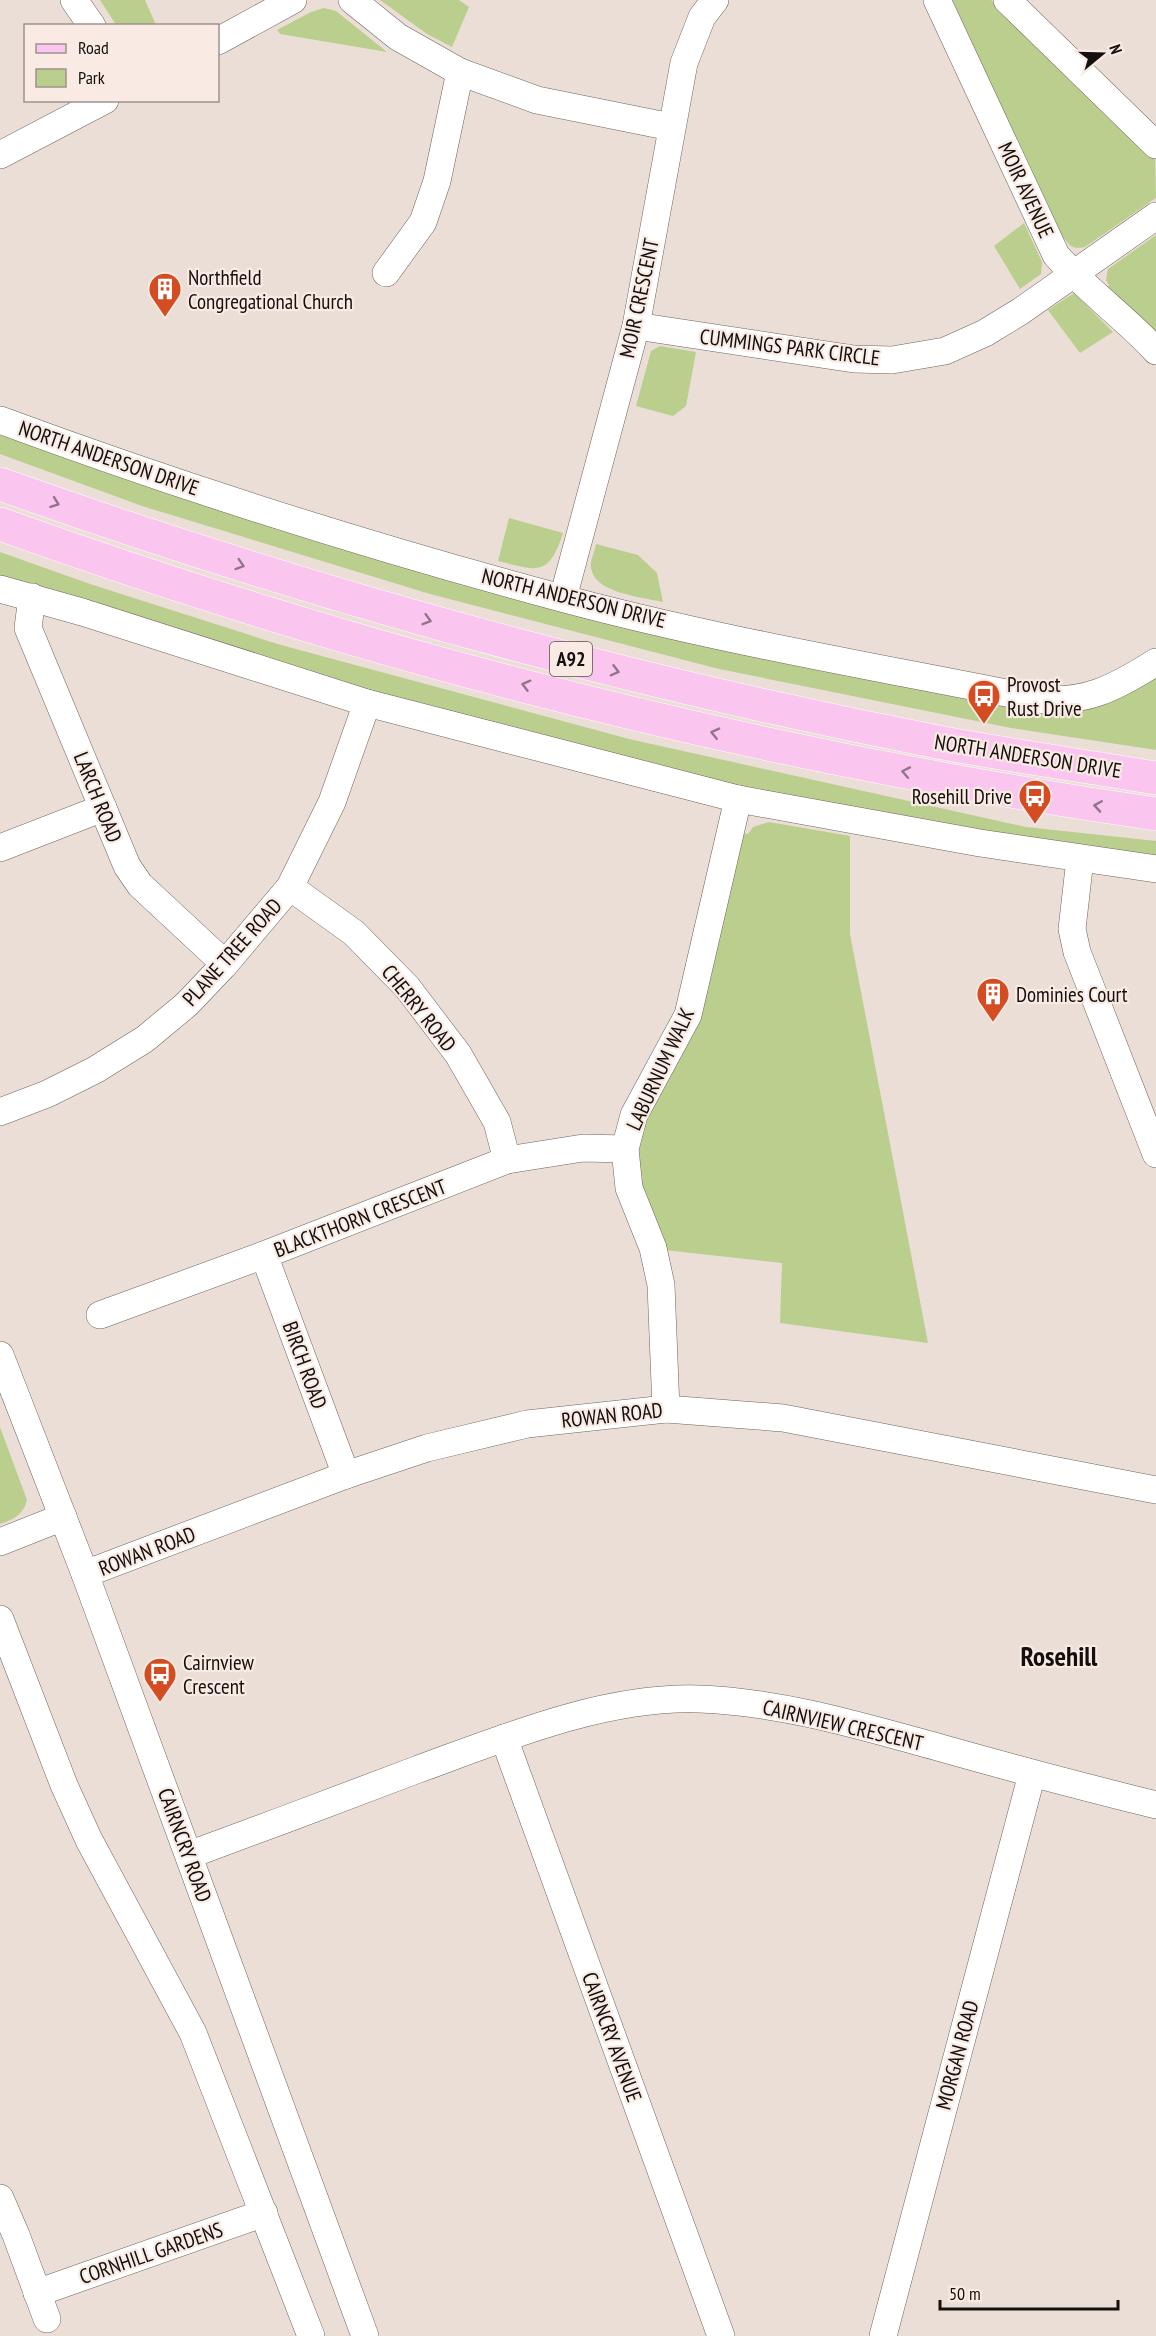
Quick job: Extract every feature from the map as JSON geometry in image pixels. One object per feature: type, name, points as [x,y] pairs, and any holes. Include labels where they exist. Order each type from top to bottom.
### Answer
[{"type":"main road","name":"NORTH ANDERSON DRIVE","points":[[0,484],[111,523],[282,578],[626,674],[737,700],[945,743],[1156,778]]},
{"type":"main road","name":"NORTH ANDERSON DRIVE","points":[[0,524],[110,562],[302,623],[652,718],[853,762],[1028,795],[1156,814]]},
{"type":"street","points":[[74,0],[91,24]]},
{"type":"street","points":[[219,40],[293,0]]},
{"type":"street","points":[[352,0],[398,37],[460,72],[537,100],[671,127]]},
{"type":"street","name":"MOIR CRESCENT","points":[[562,598],[636,326],[684,63],[702,17],[715,0]]},
{"type":"street","name":"MOIR AVENUE","points":[[937,0],[1056,255],[1072,273],[1156,351]]},
{"type":"street","points":[[1007,0],[1156,145]]},
{"type":"street","points":[[386,273],[423,222],[436,181],[460,72]]},
{"type":"street","points":[[0,155],[101,102]]},
{"type":"street","name":"CUMMINGS PARK CIRCLE","points":[[636,326],[854,359],[892,360],[945,351],[985,333],[1021,311],[1156,216]]},
{"type":"street","name":"NORTH ANDERSON DRIVE","points":[[0,420],[130,468],[391,549],[562,598],[746,641],[1036,699],[1056,701],[1093,695],[1123,683],[1156,663]]},
{"type":"street","points":[[0,589],[32,597],[367,703],[738,799],[980,843],[1156,869]]},
{"type":"street","name":"LARCH ROAD","points":[[32,597],[28,627],[127,866],[140,885],[225,964]]},
{"type":"street","name":"PLANE TREE ROAD","points":[[0,1112],[47,1094],[95,1070],[145,1039],[187,1004],[225,964],[290,887],[332,801],[367,703]]},
{"type":"street","name":"LABURNUM WALK","points":[[666,1409],[661,1285],[653,1248],[629,1188],[625,1149],[634,1115],[687,1015],[738,799]]},
{"type":"street","points":[[0,848],[103,808]]},
{"type":"street","points":[[1080,859],[1072,928],[1077,952],[1156,1154]]},
{"type":"street","name":"CHERRY ROAD","points":[[290,887],[354,933],[407,987],[458,1054],[497,1122],[507,1160]]},
{"type":"street","name":"BLACKTHORN CRESCENT","points":[[100,1315],[264,1255],[507,1160],[583,1148],[625,1149]]},
{"type":"street","name":"BIRCH ROAD","points":[[264,1255],[346,1475]]},
{"type":"street","name":"CAIRNCRY ROAD","points":[[0,1355],[86,1574],[365,2336]]},
{"type":"street","name":"ROWAN ROAD","points":[[86,1574],[346,1475],[427,1448],[527,1424],[666,1409],[783,1418],[1156,1490]]},
{"type":"street","points":[[0,1542],[63,1517]]},
{"type":"street","points":[[0,1619],[64,1785],[90,1840],[193,2033],[311,2336]]},
{"type":"street","name":"CAIRNVIEW CRESCENT","points":[[189,1856],[504,1738],[582,1714],[639,1702],[697,1699],[760,1704],[824,1716],[1032,1774],[1156,1805]]},
{"type":"street","name":"CAIRNCRY AVENUE","points":[[504,1738],[721,2336]]},
{"type":"street","name":"MORGAN ROAD","points":[[883,2336],[1032,1774]]},
{"type":"street","points":[[0,2198],[47,2319]]},
{"type":"street","name":"CORNHILL GARDENS","points":[[37,2293],[264,2213]]},
{"type":"green space","points":[[100,0],[145,0],[156,24],[115,24]]},
{"type":"green space","points":[[380,0],[459,0],[469,7],[452,47],[427,34]]},
{"type":"green space","points":[[948,0],[991,0],[1155,155],[1156,198],[1085,247],[1074,247],[1065,239],[1059,242]]},
{"type":"green space","points":[[324,8],[336,11],[387,52],[280,34],[277,30],[311,12]]},
{"type":"green space","points":[[1024,223],[1042,262],[1041,274],[1020,289],[994,246]]},
{"type":"green space","points":[[1156,235],[1156,336],[1106,289],[1109,285],[1106,280],[1108,269]]},
{"type":"green space","points":[[1074,293],[1113,332],[1080,353],[1048,310]]},
{"type":"green space","points":[[660,346],[696,352],[686,406],[673,416],[636,406],[651,351]]},
{"type":"green space","points":[[0,431],[253,520],[1000,703],[1156,673],[1156,750],[1011,728],[719,669],[430,594],[142,506],[0,454]]},
{"type":"green space","points":[[509,518],[563,533],[558,547],[547,564],[532,568],[498,561]]},
{"type":"green space","points":[[596,544],[638,555],[657,573],[663,602],[632,596],[600,583],[591,567]]},
{"type":"green space","points":[[0,552],[90,584],[281,645],[629,739],[1026,827],[1156,841],[1156,861],[744,791],[321,680],[0,577]]},
{"type":"green space","points":[[769,822],[850,836],[850,934],[928,1343],[780,1323],[782,1263],[664,1250],[641,1190],[637,1151],[646,1117],[740,833],[748,834],[753,827]]},
{"type":"green space","points":[[0,1427],[27,1500],[17,1516],[0,1524]]},
{"type":"place","name":"Northfield Congregational Church","points":[[165,318]]},
{"type":"place","name":"Provost Rust Drive","points":[[984,725]]},
{"type":"place","name":"Rosehill Drive","points":[[1035,825]]},
{"type":"place","name":"Dominies Court","points":[[993,1023]]},
{"type":"place","name":"Cairnview Crescent","points":[[160,1703]]},
{"type":"district","name":"Rosehill","points":[[1059,1656]]}]
